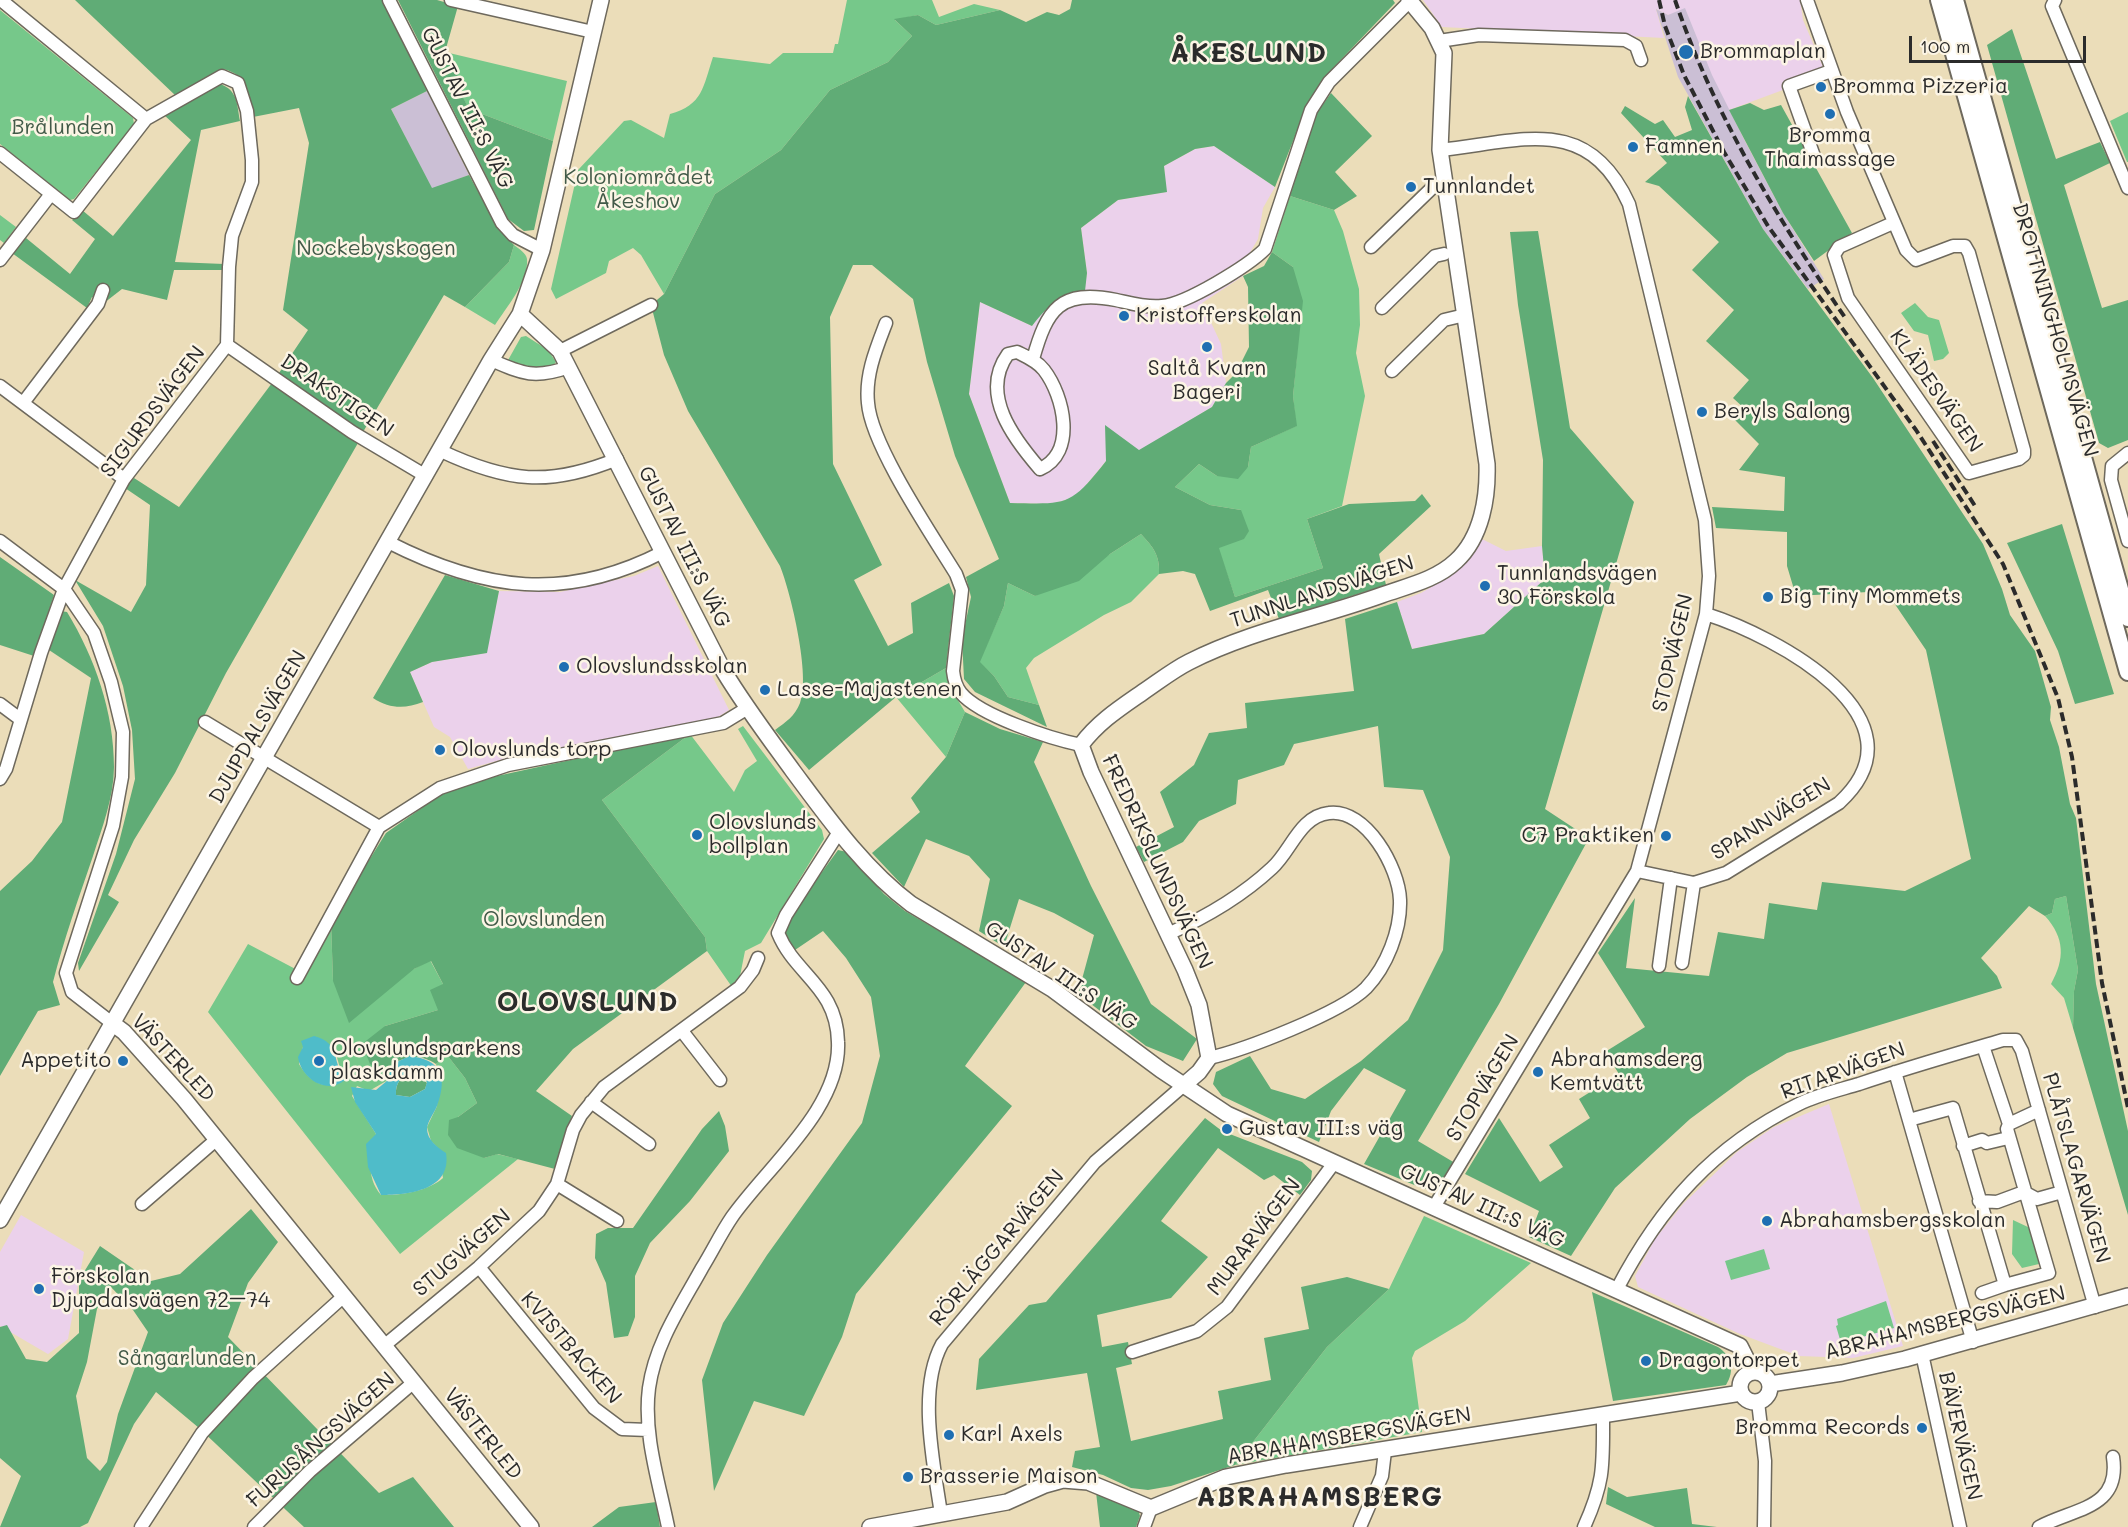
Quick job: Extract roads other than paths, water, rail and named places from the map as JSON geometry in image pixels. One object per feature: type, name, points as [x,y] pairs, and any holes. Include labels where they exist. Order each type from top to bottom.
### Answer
[{"type":"main road","name":"DROTTNINGHOLMSVÄGEN","points":[[1940,0],[2128,672]]},
{"type":"main road","name":"DROTTNINGHOLMSVÄGEN","points":[[1955,0],[2128,618]]},
{"type":"street","points":[[0,153],[74,212],[146,119],[1,0]]},
{"type":"street","name":"GUSTAV III:S VÄG","points":[[389,0],[502,223],[513,235],[542,250]]},
{"type":"street","points":[[451,0],[593,32]]},
{"type":"street","name":"DJUPDALSVÄGEN","points":[[0,1220],[491,360],[520,314],[542,250],[601,0]]},
{"type":"street","name":"KLÄDESVÄGEN","points":[[1807,0],[1831,70],[1906,250],[1916,260],[1953,246],[1965,246],[1969,254],[2024,450],[2024,455],[2019,459],[1969,473],[1848,298],[1834,255],[1839,247],[1893,223]]},
{"type":"street","name":"KLÄDESVÄGEN","points":[[1812,18],[1814,0]]},
{"type":"street","points":[[2055,0],[2052,6],[2128,188]]},
{"type":"street","points":[[1033,359],[1045,323],[1053,309],[1064,303],[1082,298],[1101,297],[1162,306],[1179,302],[1252,262],[1265,249],[1311,110],[1329,82],[1410,1]]},
{"type":"street","name":"TUNNLANDSVÄGEN","points":[[1081,745],[1094,729],[1114,712],[1187,662],[1252,636],[1346,609],[1426,580],[1456,561],[1471,539],[1488,494],[1486,464],[1440,150],[1444,53],[1439,41],[1410,1]]},
{"type":"street","points":[[1439,41],[1479,35],[1625,40],[1636,46],[1641,60]]},
{"type":"street","points":[[1815,159],[1789,86],[1831,70]]},
{"type":"street","name":"SIGURDSVÄGEN","points":[[0,779],[6,769],[20,719],[64,589],[124,479],[227,345],[232,236],[252,182],[247,111],[238,83],[222,76],[146,119]]},
{"type":"street","name":"STOPVÄGEN","points":[[1434,1207],[1637,871],[1706,614],[1709,576],[1706,520],[1629,204],[1619,183],[1596,156],[1577,144],[1557,139],[1515,140],[1440,150]]},
{"type":"street","points":[[1371,247],[1433,187]]},
{"type":"street","points":[[0,260],[51,194]]},
{"type":"street","points":[[1382,308],[1435,256],[1444,254]]},
{"type":"street","points":[[23,403],[98,304],[102,290]]},
{"type":"street","points":[[560,351],[651,305]]},
{"type":"street","name":"GUSTAV III:S VÄG","points":[[520,314],[560,351],[723,670],[746,709],[839,832],[891,889],[911,904],[1052,989],[1227,1114],[1740,1346],[1753,1372]]},
{"type":"street","points":[[1392,371],[1444,320],[1464,315]]},
{"type":"street","name":"FREDRIKSLUNDSVÄGEN","points":[[886,323],[868,379],[868,405],[881,446],[956,574],[962,590],[953,671],[955,682],[962,694],[993,714],[1058,740],[1081,745],[1091,772],[1168,934],[1198,1005],[1209,1058]]},
{"type":"street","name":"DRAKSTIGEN","points":[[227,345],[352,432],[426,476]]},
{"type":"street","points":[[1017,352],[1033,359],[1044,370],[1054,387],[1064,421],[1064,436],[1058,456],[1052,464],[1040,469],[1017,442],[1001,414],[998,377],[1008,354],[1017,352]]},
{"type":"street","points":[[491,360],[521,373],[539,376],[569,367]]},
{"type":"street","points":[[0,386],[124,479]]},
{"type":"street","points":[[441,451],[500,475],[537,480],[585,472],[617,459]]},
{"type":"street","name":"DROTTNINGHOLMSVÄGEN","points":[[2128,453],[2112,466],[2110,480],[2128,542]]},
{"type":"street","name":"VÄSTERLED","points":[[0,541],[64,589],[94,633],[111,682],[123,732],[122,777],[113,826],[66,973],[72,992],[124,1032],[217,1139],[531,1527]]},
{"type":"street","points":[[388,542],[450,570],[492,581],[530,585],[560,585],[603,577],[630,570],[663,552]]},
{"type":"street","name":"SPANNVÄGEN","points":[[1637,871],[1694,883],[1726,873],[1839,803],[1854,789],[1868,757],[1867,735],[1859,716],[1836,685],[1766,641],[1729,621],[1706,614]]},
{"type":"street","points":[[0,704],[20,719]]},
{"type":"street","points":[[297,978],[379,827],[440,788],[472,775],[508,765],[723,723],[746,709]]},
{"type":"street","points":[[204,722],[379,827]]},
{"type":"street","points":[[1168,934],[1188,925],[1257,881],[1273,867],[1313,817],[1329,813],[1342,813],[1357,819],[1366,828],[1382,850],[1397,886],[1400,900],[1395,933],[1380,969],[1365,988],[1342,1005],[1247,1047],[1209,1058],[1199,1072],[1185,1085]]},
{"type":"street","points":[[668,1527],[648,1430],[649,1389],[656,1353],[731,1218],[820,1106],[834,1073],[838,1042],[833,1011],[819,986],[783,944],[778,933],[786,915],[839,832]]},
{"type":"street","points":[[1659,966],[1671,878]]},
{"type":"street","name":"SPANNVÄGEN","points":[[1682,963],[1694,883]]},
{"type":"street","name":"STUGVÄGEN","points":[[386,1345],[479,1267],[539,1211],[557,1184],[573,1130],[604,1087],[740,987],[753,970],[758,958]]},
{"type":"street","points":[[682,1031],[720,1080]]},
{"type":"street","name":"RITARVÄGEN","points":[[1617,1289],[1637,1251],[1674,1199],[1703,1168],[1738,1140],[1801,1103],[1894,1072],[1983,1046],[2016,1040]]},
{"type":"street","name":"PLÅTSLAGARVÄGEN","points":[[2016,1040],[2022,1051],[2096,1307]]},
{"type":"street","points":[[1982,1293],[2049,1274],[2008,1138],[2009,1124],[1983,1046]]},
{"type":"street","points":[[1894,1072],[1973,1342]]},
{"type":"street","name":"RÖRLÄGGARVÄGEN","points":[[941,1514],[931,1437],[931,1396],[933,1368],[942,1344],[1095,1162],[1185,1085]]},
{"type":"street","points":[[591,1102],[649,1144]]},
{"type":"street","points":[[1909,1120],[1953,1108],[2005,1285]]},
{"type":"street","points":[[2009,1124],[2039,1110]]},
{"type":"street","points":[[1964,1146],[1982,1140],[1987,1143],[2008,1138]]},
{"type":"street","points":[[142,1204],[217,1139]]},
{"type":"street","name":"MURARVÄGEN","points":[[1132,1352],[1197,1330],[1227,1307],[1334,1163]]},
{"type":"street","points":[[557,1184],[617,1221]]},
{"type":"street","points":[[1979,1200],[1997,1202],[2024,1192],[2037,1199],[2062,1192]]},
{"type":"street","name":"KVISTBACKEN","points":[[479,1267],[594,1407],[622,1429],[648,1430]]},
{"type":"street","points":[[141,1527],[202,1433],[284,1348],[344,1296]]},
{"type":"street","name":"ABRAHAMSBERGSVÄGEN","points":[[1770,1384],[1842,1373],[1973,1342],[2128,1296]]},
{"type":"street","name":"BÄVERVÄGEN","points":[[1922,1354],[1960,1527]]},
{"type":"street","points":[[1753,1372],[1764,1374],[1770,1384],[1767,1395],[1758,1402],[1748,1400],[1741,1393],[1742,1379],[1753,1372]]},
{"type":"street","name":"FURUSÅNGSVÄGEN","points":[[254,1527],[310,1471],[414,1382]]},
{"type":"street","name":"ABRAHAMSBERGSVÄGEN","points":[[1151,1508],[1226,1477],[1318,1459],[1385,1451],[1741,1393]]},
{"type":"street","points":[[1758,1402],[1765,1461],[1764,1527]]},
{"type":"street","points":[[1584,1527],[1598,1495],[1604,1472],[1603,1415]]},
{"type":"street","points":[[1360,1527],[1382,1476],[1385,1451]]},
{"type":"street","points":[[2039,1527],[2103,1499],[2113,1483],[2115,1473],[2113,1457]]},
{"type":"street","points":[[870,1527],[918,1523],[941,1514],[1007,1502],[1044,1485],[1063,1480],[1088,1482],[1151,1508],[1144,1527]]},
{"type":"water","name":"Olovslundsparkens plaskdamm","points":[[314,1036],[323,1039],[332,1049],[341,1073],[346,1079],[339,1084],[331,1086],[316,1083],[300,1065],[298,1057],[303,1047],[301,1041]]},
{"type":"water","points":[[410,1056],[429,1061],[439,1071],[442,1086],[427,1132],[436,1146],[446,1153],[446,1165],[442,1175],[426,1188],[404,1194],[381,1195],[368,1167],[366,1144],[376,1134],[355,1102],[351,1087],[376,1090],[388,1080],[392,1064]],"holes":[[[414,1071],[427,1082],[425,1089],[410,1097],[396,1095],[398,1083],[410,1072]]]},
{"type":"railway","points":[[1659,0],[1665,26],[1684,75],[1724,152],[1768,226],[1916,430],[2003,564],[2058,698],[2072,757],[2102,983],[2128,1108]]},
{"type":"railway","points":[[1675,0],[1708,84],[1728,125],[1772,205],[1846,319]]},
{"type":"railway","points":[[1933,441],[1977,509]]},
{"type":"place","name":"Brommaplan","points":[[1686,52]]},
{"type":"place","name":"Bromma Pizzeria","points":[[1821,87]]},
{"type":"place","name":"Bromma Thaimassage","points":[[1830,114]]},
{"type":"place","name":"Famnen","points":[[1633,147]]},
{"type":"place","name":"Tunnlandet","points":[[1411,187]]},
{"type":"place","name":"Kristofferskolan","points":[[1124,316]]},
{"type":"place","name":"Saltå Kvarn Bageri","points":[[1207,347]]},
{"type":"place","name":"Beryls Salong","points":[[1702,412]]},
{"type":"place","name":"Tunnlandsvägen 30 Förskola","points":[[1485,586]]},
{"type":"place","name":"Big Tiny Mommets","points":[[1768,597]]},
{"type":"place","name":"Olovslundsskolan","points":[[564,667]]},
{"type":"place","name":"Lasse-Majastenen","points":[[765,690]]},
{"type":"place","name":"Olovslunds torp","points":[[440,750]]},
{"type":"place","name":"Olovslunds bollplan","points":[[697,835]]},
{"type":"place","name":"C7 Praktiken","points":[[1666,836]]},
{"type":"place","name":"Appetito","points":[[123,1061]]},
{"type":"place","name":"Olovslundsparkens plaskdamm","points":[[319,1061]]},
{"type":"place","name":"Abrahamsderg Kemtvätt","points":[[1538,1072]]},
{"type":"place","name":"Gustav III:s väg","points":[[1227,1129]]},
{"type":"place","name":"Abrahamsbergsskolan","points":[[1767,1221]]},
{"type":"place","name":"Förskolan Djupdalsvägen 72–74","points":[[39,1289]]},
{"type":"place","name":"Dragontorpet","points":[[1646,1361]]},
{"type":"place","name":"Bromma Records","points":[[1922,1428]]},
{"type":"place","name":"Karl Axels","points":[[949,1435]]},
{"type":"place","name":"Brasserie Maison","points":[[908,1477]]},
{"type":"district","name":"ÅKESLUND","points":[[1249,54]]},
{"type":"district","name":"OLOVSLUND","points":[[588,1003]]},
{"type":"district","name":"ABRAHAMSBERG","points":[[1320,1498]]},
{"type":"park label","name":"Brålunden","points":[[63,128]]},
{"type":"park label","name":"Koloniområdet Åkeshov","points":[[638,190]]},
{"type":"park label","name":"Nockebyskogen","points":[[376,249]]},
{"type":"park label","name":"Olovslunden","points":[[544,920]]},
{"type":"park label","name":"Sångarlunden","points":[[187,1359]]}]
